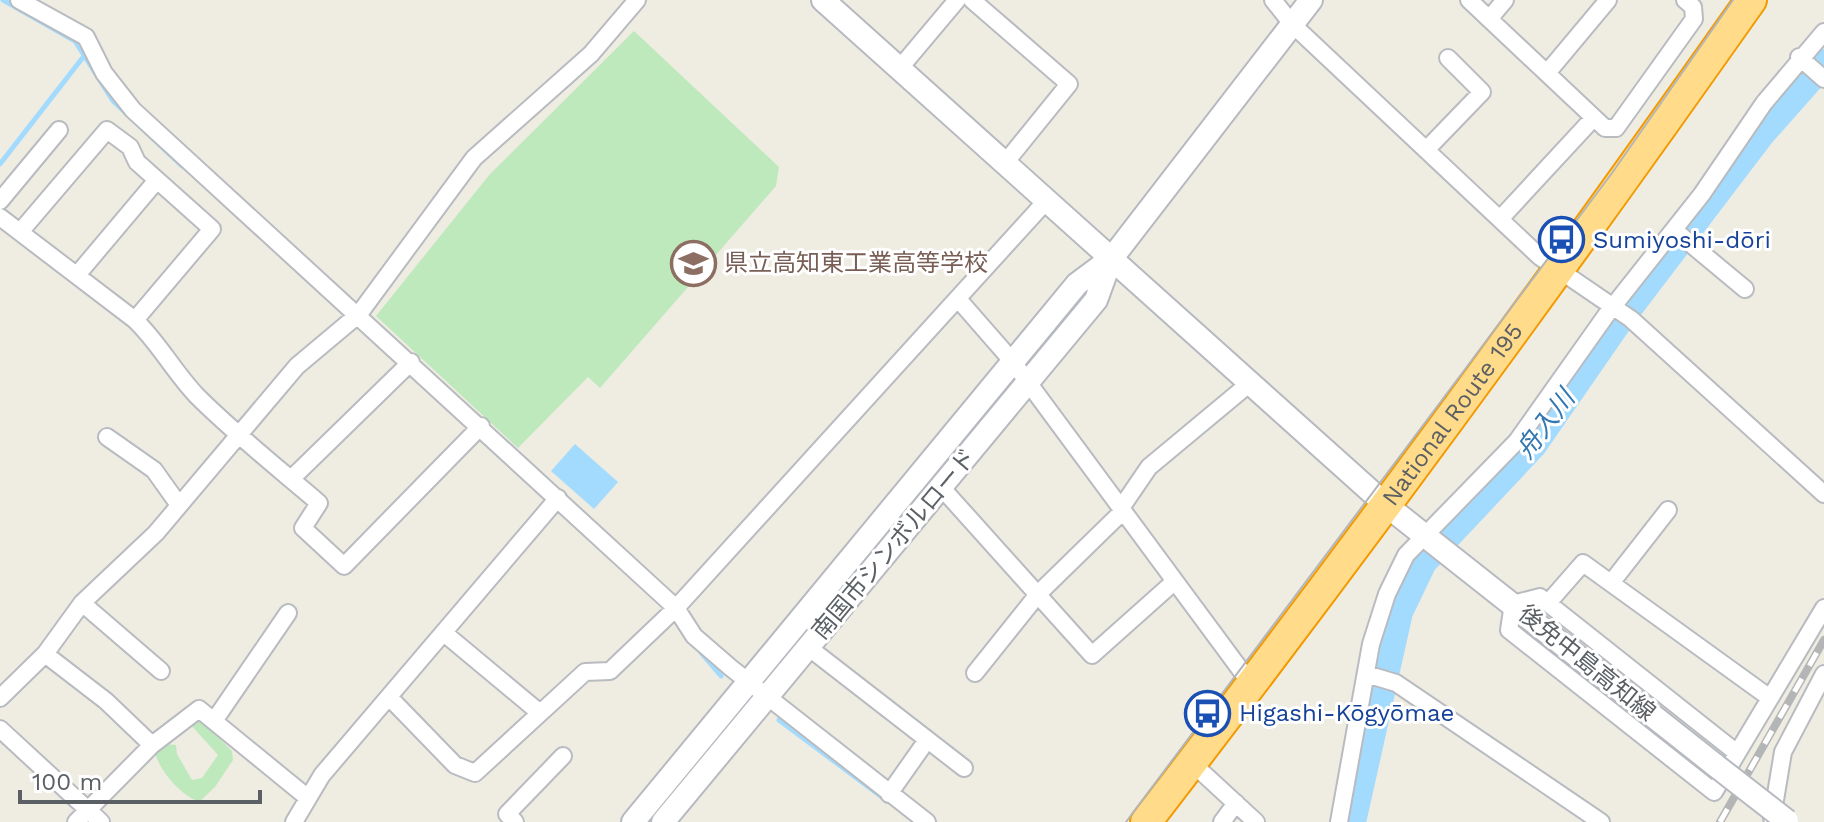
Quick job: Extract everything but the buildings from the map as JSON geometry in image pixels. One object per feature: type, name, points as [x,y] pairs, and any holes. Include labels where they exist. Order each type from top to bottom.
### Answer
[{"type":"highway","name":"National Route 195","points":[[1146,822],[1560,271],[1751,0]]},
{"type":"street","points":[[19,0],[86,37],[104,73],[133,110],[359,314],[676,608],[694,636],[766,698],[927,822]]},
{"type":"street","points":[[0,698],[45,654],[82,603],[156,533],[297,366],[359,314],[474,158],[591,54],[637,0]]},
{"type":"street","name":"後免中島高知線","points":[[823,0],[1386,505],[1787,822]]},
{"type":"street","points":[[899,69],[957,0]]},
{"type":"street","points":[[972,0],[1069,84],[1005,163]]},
{"type":"street","points":[[1273,0],[1292,24],[1500,219],[1560,271],[1620,312],[1824,494]]},
{"type":"street","points":[[1112,258],[1311,0]]},
{"type":"street","points":[[1469,0],[1605,128],[1616,128],[1694,19],[1693,7],[1685,0]]},
{"type":"street","points":[[1489,19],[1505,0]]},
{"type":"street","points":[[1547,73],[1608,0]]},
{"type":"street","points":[[1339,822],[1366,674],[1387,594],[1406,555],[1432,542],[1517,441],[1620,312],[1674,230],[1824,32]]},
{"type":"street","points":[[1426,150],[1482,92],[1448,58]]},
{"type":"street","points":[[1802,60],[1824,79]]},
{"type":"street","points":[[1500,219],[1587,125]]},
{"type":"street","points":[[0,201],[59,130]]},
{"type":"street","points":[[20,232],[107,130],[130,147],[137,162],[212,229],[135,320]]},
{"type":"street","points":[[77,275],[157,180]]},
{"type":"street","points":[[389,697],[455,765],[475,773],[585,672],[610,671],[676,608],[1047,200]]},
{"type":"street","points":[[0,217],[135,320],[152,336],[178,376],[319,503],[303,528],[344,566],[481,426]]},
{"type":"street","points":[[1674,230],[1745,289]]},
{"type":"street","name":"南国市シンボルロード","points":[[633,822],[1077,284],[1112,258]]},
{"type":"street","name":"南国市シンボルロード","points":[[663,822],[1096,300],[1112,258]]},
{"type":"street","points":[[958,299],[1013,362],[1251,684]]},
{"type":"street","points":[[291,479],[411,362]]},
{"type":"street","points":[[975,673],[1039,593],[1122,510],[1149,467],[1250,383]]},
{"type":"street","points":[[107,437],[154,470],[179,505]]},
{"type":"street","points":[[941,487],[1092,655],[1175,581]]},
{"type":"street","points":[[294,822],[322,775],[558,498]]},
{"type":"street","points":[[1611,583],[1668,510]]},
{"type":"street","points":[[1548,603],[1583,563],[1770,698]]},
{"type":"street","points":[[1737,753],[1540,597],[1513,604],[1509,630],[1714,792],[1824,608]]},
{"type":"street","points":[[82,603],[161,671]]},
{"type":"street","points":[[214,721],[288,613]]},
{"type":"street","points":[[444,633],[540,713]]},
{"type":"street","points":[[808,647],[964,768]]},
{"type":"street","points":[[45,654],[106,701],[152,745]]},
{"type":"street","points":[[1366,674],[1396,683],[1601,822]]},
{"type":"street","points":[[1771,822],[1783,752],[1824,674]]},
{"type":"street","points":[[76,822],[87,807],[152,745],[199,709],[308,798]]},
{"type":"street","points":[[0,729],[101,822]]},
{"type":"street","points":[[889,794],[927,740]]},
{"type":"street","points":[[515,822],[507,814],[563,756]]},
{"type":"street","points":[[1192,763],[1256,822]]},
{"type":"street","points":[[1222,822],[1236,803]]},
{"type":"green space","points":[[634,31],[779,167],[776,186],[600,388],[588,377],[518,448],[376,316],[490,174]]},
{"type":"green space","points":[[199,718],[232,751],[233,760],[215,787],[199,802],[172,782],[155,753],[165,744],[176,745],[177,754],[192,780],[202,778],[218,755],[190,724]]},
{"type":"water","points":[[575,444],[618,482],[594,509],[551,471]]},
{"type":"waterway","points":[[3,0],[75,41],[113,101],[182,166]]},
{"type":"waterway","points":[[0,164],[84,56]]},
{"type":"waterway","name":"舟入川","points":[[1352,822],[1399,612],[1423,562],[1533,445],[1618,322],[1761,134],[1824,63]]},
{"type":"waterway","points":[[698,649],[721,676]]},
{"type":"waterway","points":[[779,720],[886,800]]},
{"type":"tram line","points":[[1126,822],[1612,173],[1733,0]]},
{"type":"railway","points":[[1720,822],[1824,640]]},
{"type":"place","name":"Sumiyoshi-dōri","points":[[1562,240]]},
{"type":"place","name":"県立高知東工業高等学校","points":[[693,263]]},
{"type":"place","name":"Higashi-Kōgyōmae","points":[[1208,713]]}]
